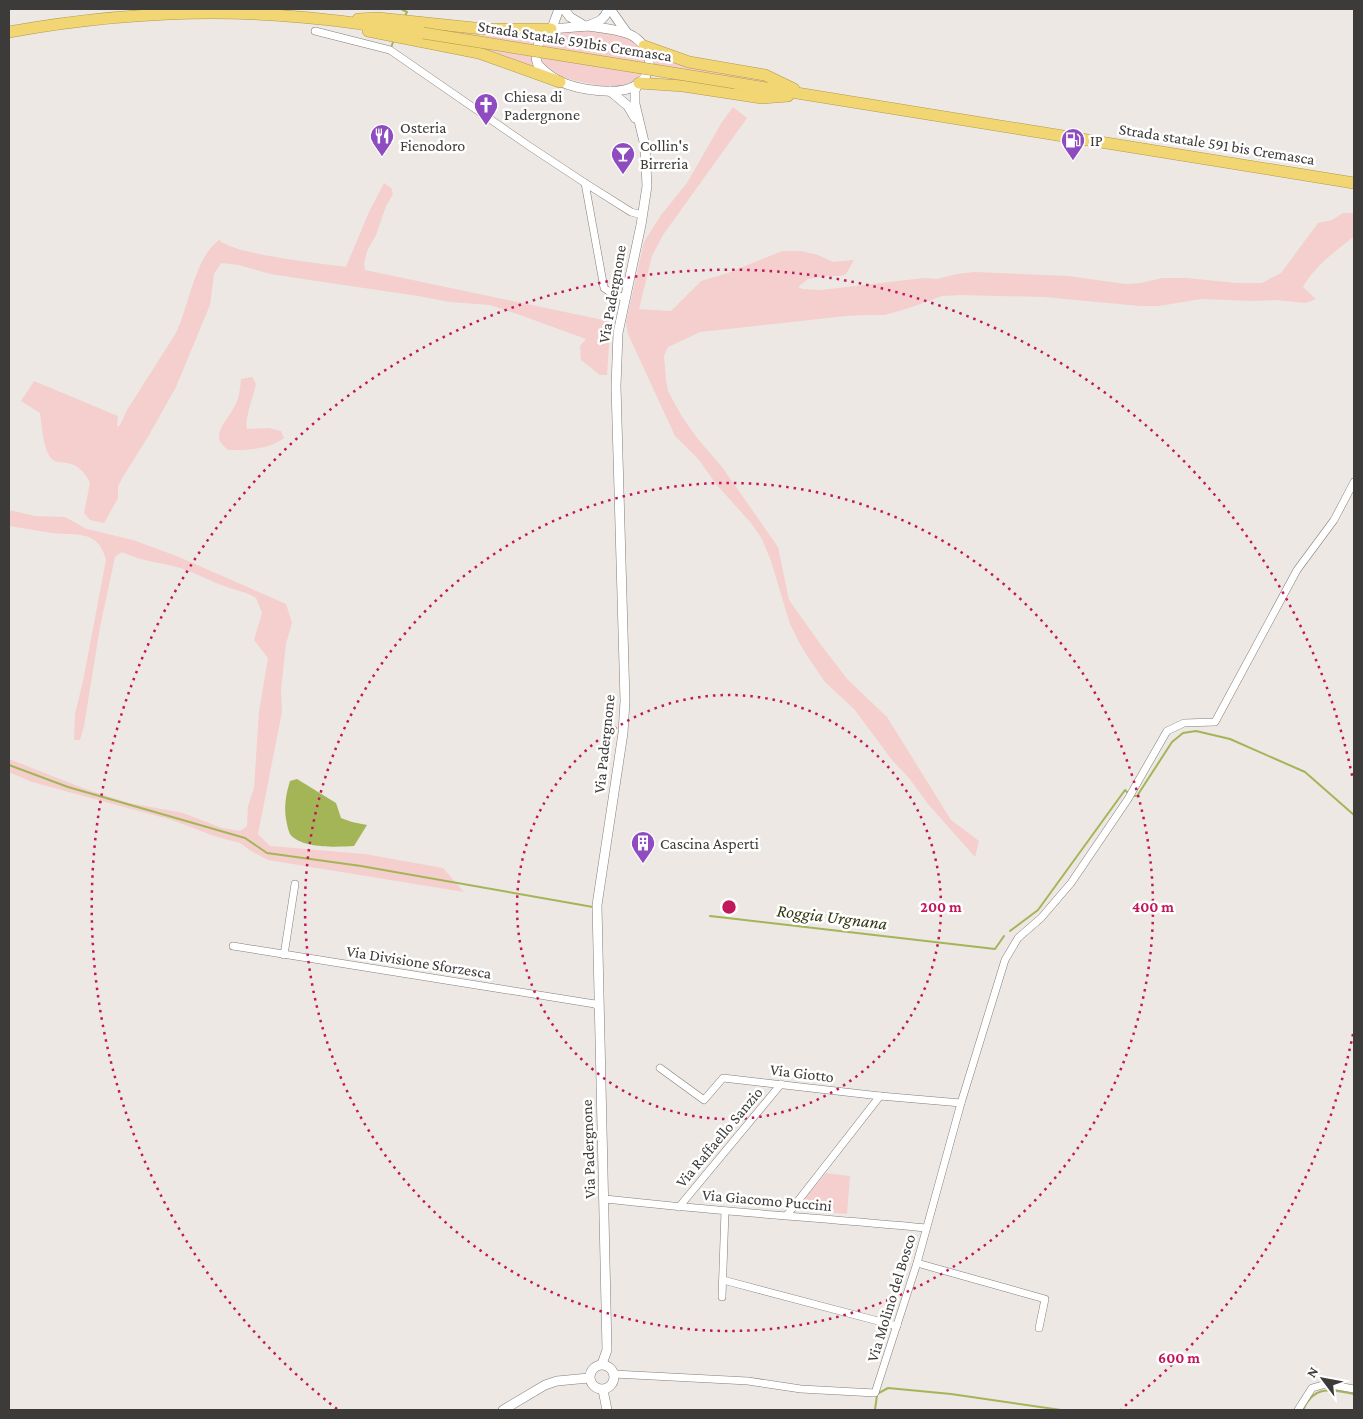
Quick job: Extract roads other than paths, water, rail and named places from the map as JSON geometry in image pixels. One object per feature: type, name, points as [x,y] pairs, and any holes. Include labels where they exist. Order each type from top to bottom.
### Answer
[{"type":"highway","name":"Strada Statale 591bis Cremasca","points":[[9,32],[82,20],[172,13],[271,15],[328,20],[423,33],[808,95]]},
{"type":"highway","points":[[328,20],[378,18],[484,29],[551,28]]},
{"type":"highway","points":[[328,20],[381,35],[479,53],[560,82]]},
{"type":"highway","points":[[644,46],[689,62],[765,75],[808,95]]},
{"type":"highway","points":[[639,84],[683,86],[762,98],[808,95]]},
{"type":"highway","name":"Strada statale 591 bis Cremasca","points":[[808,95],[1354,183]]},
{"type":"street","points":[[560,9],[551,28],[538,42],[536,59],[538,65],[543,70],[560,82],[582,88],[610,91],[632,88],[639,84]]},
{"type":"street","points":[[564,9],[570,17],[587,26],[599,22],[604,18],[609,9],[627,33]]},
{"type":"street","points":[[551,28],[587,26],[627,33],[644,46]]},
{"type":"street","points":[[315,31],[390,50],[585,183],[631,212],[642,215]]},
{"type":"street","name":"Via Padergnone","points":[[602,1364],[607,1350],[597,905],[623,734],[625,701],[616,386],[618,333],[647,186],[642,128],[635,104],[636,90],[650,67],[649,56],[644,46]]},
{"type":"street","name":"Via Padergnone","points":[[610,91],[628,106],[642,128]]},
{"type":"street","points":[[585,183],[604,288],[611,293],[625,298]]},
{"type":"street","name":"Via Molino del Bosco","points":[[614,1374],[748,1381],[801,1389],[875,1393],[917,1263],[961,1103],[1005,960],[1018,938],[1041,918],[1071,883],[1128,799],[1167,731],[1184,723],[1215,722],[1296,570],[1334,520],[1354,482]]},
{"type":"street","points":[[284,955],[295,884]]},
{"type":"street","name":"Via Divisione Sforzesca","points":[[233,946],[595,1004],[599,1008]]},
{"type":"street","name":"Via Giotto","points":[[660,1068],[704,1100],[723,1078],[880,1096],[961,1103]]},
{"type":"street","name":"Via Raffaello Sanzio","points":[[679,1207],[781,1084]]},
{"type":"street","points":[[787,1215],[880,1096]]},
{"type":"street","name":"Via Giacomo Puccini","points":[[605,1199],[926,1228]]},
{"type":"street","points":[[722,1297],[725,1211]]},
{"type":"street","points":[[917,1263],[1045,1299],[1039,1328]]},
{"type":"street","points":[[724,1280],[897,1326]]},
{"type":"street","points":[[602,1364],[612,1369],[614,1374],[612,1384],[603,1390],[591,1384],[589,1378],[593,1368],[602,1364]]},
{"type":"street","points":[[503,1410],[545,1385],[557,1381],[589,1378]]},
{"type":"street","points":[[1298,1410],[1312,1388],[1326,1384],[1354,1389]]},
{"type":"street","points":[[603,1390],[607,1410]]},
{"type":"waterway","points":[[401,9],[407,12],[405,16]]},
{"type":"waterway","points":[[391,48],[393,42]]},
{"type":"waterway","points":[[1135,796],[1137,796],[1172,742],[1183,733],[1196,731],[1230,739],[1305,772],[1354,815]]},
{"type":"waterway","points":[[9,765],[68,787],[245,838],[267,853],[361,866],[593,907]]},
{"type":"waterway","points":[[1010,931],[1038,910],[1125,790],[1127,792]]},
{"type":"waterway","name":"Roggia Urgnana","points":[[710,916],[995,949],[1004,936]]},
{"type":"waterway","points":[[877,1394],[888,1388],[951,1394],[1061,1410]]},
{"type":"waterway","points":[[1303,1410],[1307,1402],[1318,1392],[1331,1390],[1354,1394]]},
{"type":"waterway","points":[[875,1410],[877,1395]]},
{"type":"place","name":"Chiesa di Padergnone","points":[[486,126]]},
{"type":"place","name":"Osteria Fienodoro","points":[[382,157]]},
{"type":"place","name":"IP","points":[[1073,161]]},
{"type":"place","name":"Collin's Birreria","points":[[623,175]]},
{"type":"place","name":"Cascina Asperti","points":[[643,864]]}]
